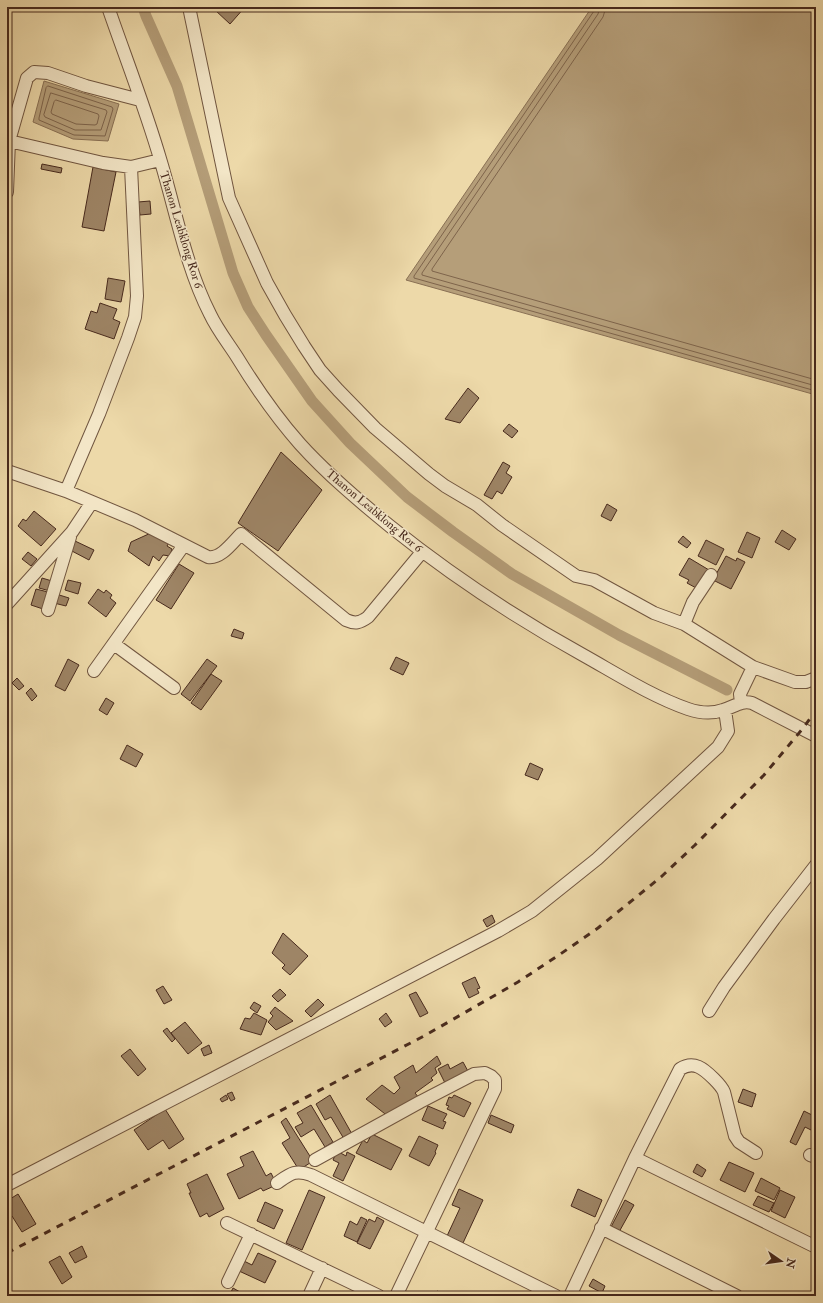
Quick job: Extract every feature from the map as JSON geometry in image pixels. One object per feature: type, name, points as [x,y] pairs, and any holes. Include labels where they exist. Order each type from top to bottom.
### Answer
[{"type":"street","name":"Thanon Leabklong Ror 6","points":[[108,7],[160,160],[193,275],[210,314],[250,378],[280,420],[320,465],[340,485],[422,552],[534,628],[636,685],[694,711],[707,713],[725,710],[741,702]]},
{"type":"street","points":[[189,7],[229,198],[267,283],[304,346],[320,370],[338,390],[375,428],[414,462],[445,486],[477,505],[502,525],[576,576],[594,580],[654,613],[684,624],[753,668],[795,682],[806,682],[816,678]]},
{"type":"street","points":[[7,192],[9,141],[26,78],[34,72],[48,73],[86,86],[140,100]]},
{"type":"street","points":[[9,141],[102,163],[131,167],[160,160]]},
{"type":"street","points":[[66,492],[114,374],[134,317],[137,296],[131,167]]},
{"type":"street","points":[[7,471],[66,492],[135,520],[208,557],[215,558],[241,534],[346,620],[353,623],[358,623],[368,617],[422,552]]},
{"type":"street","points":[[7,604],[72,532],[92,502]]},
{"type":"street","points":[[48,610],[72,532]]},
{"type":"street","points":[[94,671],[184,545]]},
{"type":"street","points":[[684,624],[693,602],[711,575]]},
{"type":"street","points":[[114,644],[174,688]]},
{"type":"street","points":[[753,668],[740,694],[741,702],[752,703],[816,736]]},
{"type":"street","points":[[7,1185],[498,931],[532,911],[597,859],[718,747],[728,731],[725,710]]},
{"type":"street","points":[[709,1011],[720,993],[816,864]]},
{"type":"street","points":[[570,1296],[635,1158],[678,1072],[683,1068],[690,1065],[702,1068],[721,1086],[726,1099],[733,1132],[737,1139],[756,1153]]},
{"type":"street","points":[[315,1160],[474,1074],[482,1072],[489,1074],[495,1080],[495,1088],[396,1296]]},
{"type":"street","points":[[635,1158],[816,1247]]},
{"type":"street","points":[[277,1183],[292,1173],[306,1173],[556,1296]]},
{"type":"street","points":[[227,1223],[379,1296]]},
{"type":"street","points":[[601,1228],[737,1296]]},
{"type":"street","points":[[228,1282],[251,1234]]},
{"type":"street","points":[[309,1296],[322,1268]]},
{"type":"water","points":[[592,7],[816,7],[816,395],[406,280]]},
{"type":"water","points":[[44,81],[119,104],[108,141],[73,139],[33,122]]},
{"type":"building","points":[[218,7],[245,7],[230,24],[215,10]]},
{"type":"building","points":[[42,164],[62,168],[61,173],[41,169]]},
{"type":"building","points":[[93,167],[116,172],[104,231],[82,227]]},
{"type":"building","points":[[150,201],[151,214],[140,215],[138,202]]},
{"type":"building","points":[[108,278],[125,281],[121,302],[105,299]]},
{"type":"building","points":[[100,303],[117,309],[113,319],[120,322],[114,339],[85,329],[91,311],[97,313]]},
{"type":"building","points":[[468,388],[479,398],[460,423],[445,419]]},
{"type":"building","points":[[509,424],[518,431],[512,438],[503,431]]},
{"type":"building","points":[[281,452],[322,490],[278,551],[238,523]]},
{"type":"building","points":[[503,462],[510,466],[506,473],[512,477],[502,494],[497,491],[492,499],[484,495]]},
{"type":"building","points":[[607,504],[617,510],[611,521],[601,516]]},
{"type":"building","points":[[34,511],[56,529],[41,546],[18,526],[23,519],[26,521]]},
{"type":"building","points":[[782,530],[796,539],[789,550],[775,542]]},
{"type":"building","points":[[153,532],[170,541],[167,546],[172,549],[170,556],[163,555],[159,561],[153,556],[149,566],[128,551],[131,542]]},
{"type":"building","points":[[747,532],[760,538],[752,558],[738,552]]},
{"type":"building","points":[[683,536],[691,543],[687,548],[678,542]]},
{"type":"building","points":[[706,540],[724,549],[716,565],[698,556]]},
{"type":"building","points":[[75,541],[94,550],[89,560],[70,550]]},
{"type":"building","points":[[28,552],[37,559],[31,566],[22,559]]},
{"type":"building","points":[[726,556],[736,561],[737,558],[745,562],[731,589],[713,580]]},
{"type":"building","points":[[689,558],[709,570],[698,589],[687,583],[689,580],[679,575]]},
{"type":"building","points":[[179,564],[194,573],[171,609],[156,600]]},
{"type":"building","points":[[42,578],[52,581],[50,591],[39,588]]},
{"type":"building","points":[[68,580],[81,583],[78,594],[65,590]]},
{"type":"building","points":[[36,589],[48,592],[43,609],[31,605]]},
{"type":"building","points":[[98,589],[104,593],[106,590],[112,595],[110,598],[116,603],[106,617],[88,603]]},
{"type":"building","points":[[56,594],[69,598],[66,606],[54,603]]},
{"type":"building","points":[[234,629],[244,633],[242,639],[231,636]]},
{"type":"building","points":[[396,657],[409,663],[403,675],[390,669]]},
{"type":"building","points":[[68,659],[79,665],[65,691],[55,686]]},
{"type":"building","points":[[207,659],[217,666],[190,701],[181,694]]},
{"type":"building","points":[[211,674],[222,681],[201,710],[191,703]]},
{"type":"building","points":[[17,678],[24,686],[19,690],[12,683]]},
{"type":"building","points":[[31,688],[37,696],[32,701],[26,693]]},
{"type":"building","points":[[106,698],[114,703],[107,715],[99,710]]},
{"type":"building","points":[[127,745],[143,754],[136,767],[120,759]]},
{"type":"building","points":[[530,763],[543,769],[538,780],[525,775]]},
{"type":"building","points":[[492,915],[495,922],[487,927],[483,920]]},
{"type":"building","points":[[283,933],[308,956],[290,975],[282,968],[285,965],[272,953]]},
{"type":"building","points":[[475,977],[480,988],[477,989],[479,993],[469,998],[462,983]]},
{"type":"building","points":[[163,986],[172,1000],[164,1004],[156,990]]},
{"type":"building","points":[[280,989],[286,995],[278,1002],[272,996]]},
{"type":"building","points":[[416,992],[428,1013],[420,1017],[409,995]]},
{"type":"building","points":[[318,999],[324,1005],[311,1017],[305,1011]]},
{"type":"building","points":[[254,1002],[261,1006],[257,1013],[250,1008]]},
{"type":"building","points":[[275,1007],[293,1021],[276,1030],[268,1022],[273,1016],[270,1013]]},
{"type":"building","points":[[254,1013],[267,1020],[261,1035],[240,1029],[245,1018],[250,1019]]},
{"type":"building","points":[[386,1013],[392,1022],[385,1027],[379,1019]]},
{"type":"building","points":[[185,1022],[202,1043],[188,1054],[171,1033]]},
{"type":"building","points":[[167,1028],[175,1039],[172,1042],[163,1031]]},
{"type":"building","points":[[209,1045],[212,1053],[204,1056],[201,1049]]},
{"type":"building","points":[[130,1049],[146,1069],[138,1076],[121,1056]]},
{"type":"building","points":[[437,1056],[441,1064],[435,1068],[437,1073],[431,1078],[433,1080],[415,1093],[420,1099],[389,1117],[366,1099],[382,1085],[394,1094],[400,1088],[394,1077],[413,1065],[416,1073]]},
{"type":"building","points":[[463,1062],[469,1073],[446,1085],[438,1069],[448,1064],[450,1069]]},
{"type":"building","points":[[743,1089],[756,1094],[752,1107],[738,1102]]},
{"type":"building","points":[[232,1092],[235,1099],[231,1101],[227,1094]]},
{"type":"building","points":[[226,1095],[228,1099],[222,1102],[220,1099]]},
{"type":"building","points":[[330,1095],[352,1134],[344,1139],[331,1117],[325,1120],[316,1104]]},
{"type":"building","points":[[454,1095],[471,1103],[464,1117],[447,1109],[449,1106],[446,1105],[449,1097],[452,1098]]},
{"type":"building","points":[[311,1105],[333,1142],[325,1147],[314,1129],[301,1137],[295,1127],[303,1123],[297,1113]]},
{"type":"building","points":[[428,1106],[447,1114],[443,1121],[446,1122],[443,1129],[422,1120]]},
{"type":"building","points":[[165,1109],[184,1139],[169,1149],[163,1140],[148,1150],[134,1130]]},
{"type":"building","points":[[804,1111],[816,1117],[816,1123],[813,1131],[805,1127],[796,1145],[790,1142]]},
{"type":"building","points":[[491,1115],[514,1125],[511,1133],[488,1123]]},
{"type":"building","points":[[286,1118],[313,1161],[299,1170],[282,1143],[290,1138],[281,1122]]},
{"type":"building","points":[[372,1134],[402,1149],[391,1170],[356,1153],[363,1140],[367,1143]]},
{"type":"building","points":[[419,1136],[438,1145],[435,1152],[436,1153],[429,1166],[409,1156]]},
{"type":"building","points":[[253,1151],[266,1176],[271,1173],[274,1179],[271,1181],[274,1186],[263,1191],[261,1188],[239,1199],[227,1174],[244,1166],[240,1157]]},
{"type":"building","points":[[337,1151],[346,1156],[347,1152],[355,1156],[343,1181],[333,1176],[339,1163],[333,1160]]},
{"type":"building","points":[[729,1162],[754,1173],[745,1192],[720,1180]]},
{"type":"building","points":[[697,1164],[706,1170],[702,1177],[693,1172]]},
{"type":"building","points":[[207,1174],[224,1209],[209,1217],[207,1213],[200,1217],[189,1193],[191,1193],[187,1184]]},
{"type":"building","points":[[761,1178],[780,1188],[774,1200],[755,1191]]},
{"type":"building","points":[[459,1189],[483,1200],[463,1243],[447,1236],[460,1208],[452,1205]]},
{"type":"building","points":[[578,1189],[602,1200],[595,1217],[571,1206]]},
{"type":"building","points":[[309,1190],[325,1197],[302,1250],[286,1243]]},
{"type":"building","points":[[780,1190],[795,1197],[785,1218],[771,1211]]},
{"type":"building","points":[[18,1194],[36,1224],[22,1232],[12,1216],[7,1219],[7,1201]]},
{"type":"building","points":[[758,1196],[774,1203],[769,1212],[753,1205]]},
{"type":"building","points":[[625,1200],[634,1205],[619,1232],[611,1227]]},
{"type":"building","points":[[265,1202],[283,1210],[274,1229],[257,1221]]},
{"type":"building","points":[[361,1217],[367,1220],[357,1242],[344,1236],[350,1221],[357,1225]]},
{"type":"building","points":[[377,1217],[384,1221],[370,1249],[357,1243],[369,1219],[375,1222]]},
{"type":"building","points":[[82,1246],[87,1257],[75,1263],[69,1253]]},
{"type":"building","points":[[258,1253],[276,1261],[265,1283],[239,1271],[244,1261],[252,1265]]},
{"type":"building","points":[[60,1256],[72,1277],[62,1284],[49,1262]]},
{"type":"building","points":[[593,1279],[605,1286],[602,1293],[589,1286]]},
{"type":"building","points":[[233,1288],[247,1296],[229,1296]]},
{"type":"building","points":[[437,1291],[449,1296],[435,1296]]},
{"type":"waterway","points":[[143,7],[177,86],[233,273],[248,307],[312,401],[350,443],[407,497],[512,574],[619,635],[727,690]]},
{"type":"railway","points":[[7,1253],[424,1036],[518,982],[559,955],[598,928],[661,877],[695,845],[764,775],[804,727],[816,710]]}]
